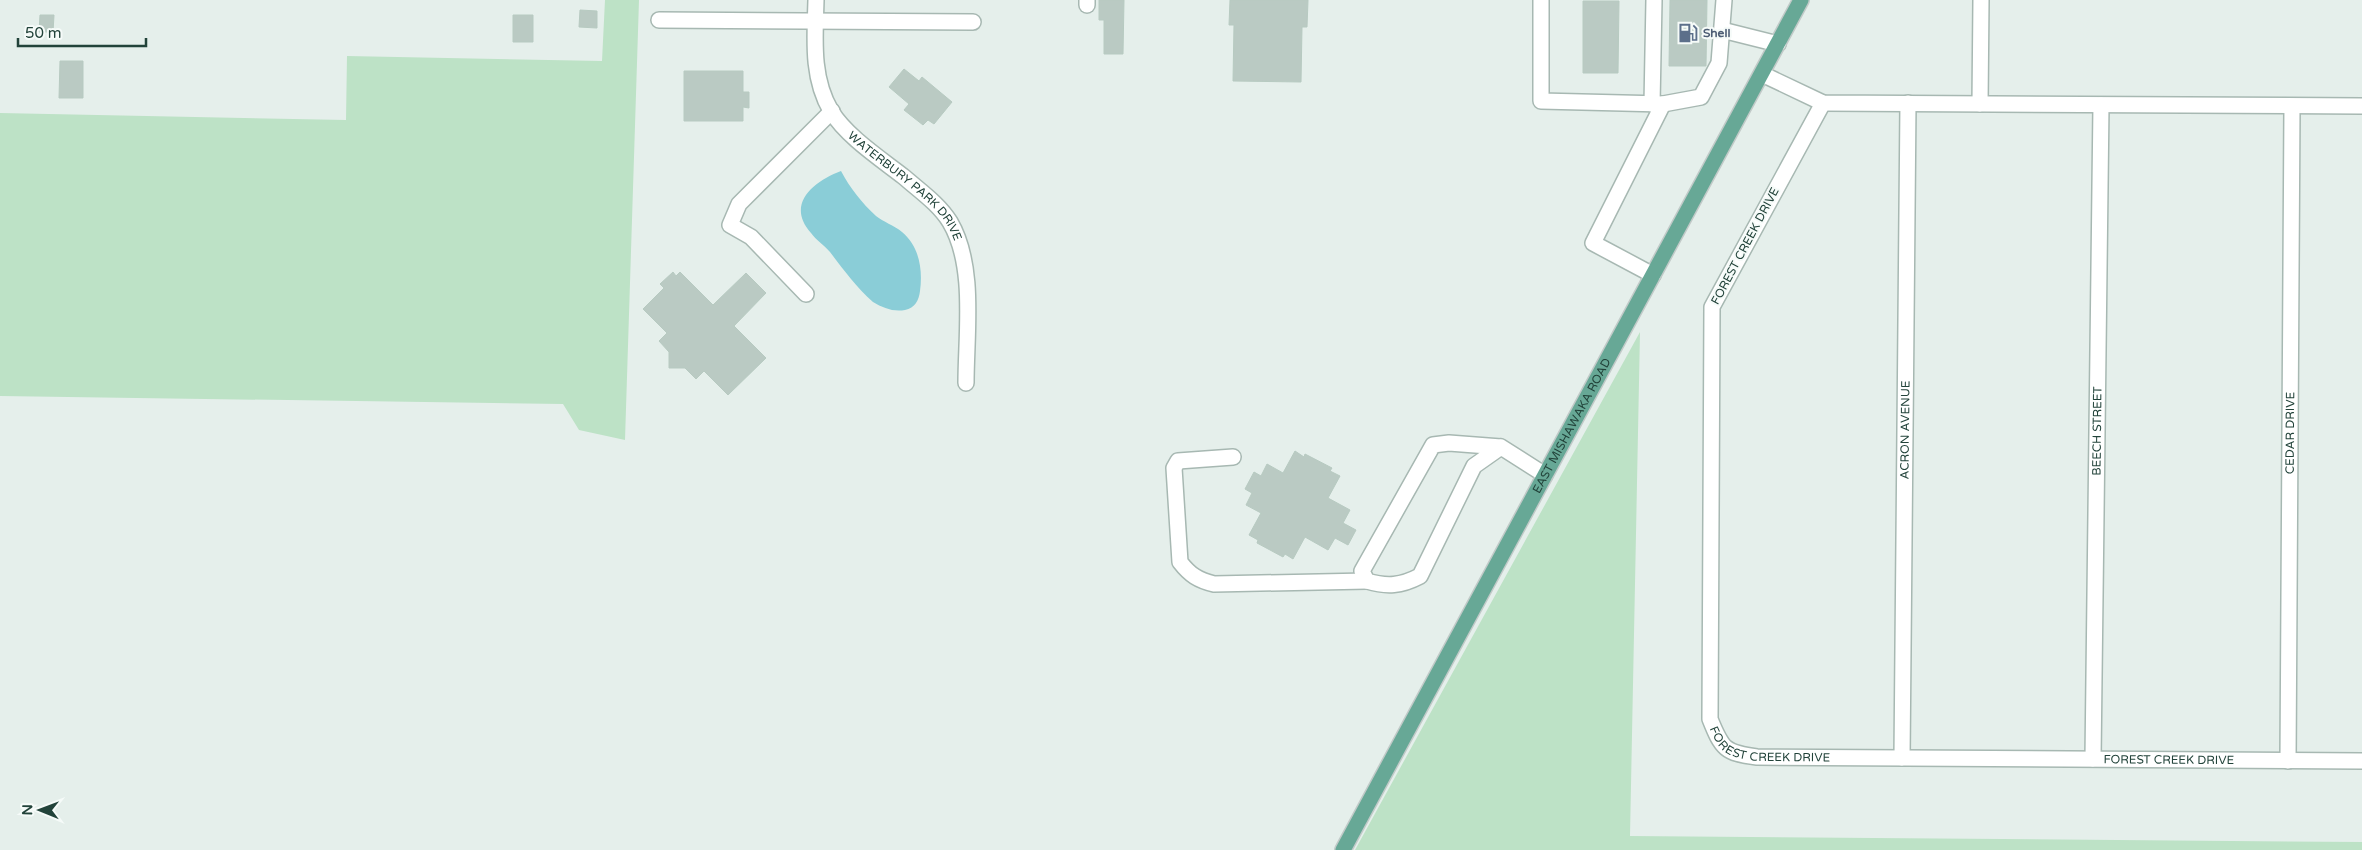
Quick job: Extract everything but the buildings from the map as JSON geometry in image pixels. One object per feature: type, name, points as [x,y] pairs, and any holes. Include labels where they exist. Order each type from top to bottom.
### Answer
[{"type":"main road","name":"EAST MISHAWAKA ROAD","points":[[1343,850],[1801,0]]},
{"type":"street","name":"WATERBURY PARK DRIVE","points":[[816,0],[815,50],[819,82],[832,111],[846,129],[935,203],[950,222],[960,247],[967,276],[966,382]]},
{"type":"street","points":[[1541,0],[1541,101],[1658,104],[1701,97],[1719,63],[1724,0]]},
{"type":"street","points":[[1653,275],[1593,243],[1658,104],[1654,0]]},
{"type":"street","points":[[1980,104],[1981,0]]},
{"type":"street","points":[[659,20],[816,23],[973,22]]},
{"type":"street","points":[[1722,30],[1778,44]]},
{"type":"street","points":[[1762,74],[1823,103],[2362,106]]},
{"type":"street","name":"FOREST CREEK DRIVE","points":[[1823,103],[1712,307],[1710,719],[1719,741],[1733,754],[1757,757],[2362,761]]},
{"type":"street","name":"ACRON AVENUE","points":[[1902,758],[1908,103]]},
{"type":"street","name":"BEECH STREET","points":[[2093,759],[2101,105]]},
{"type":"street","name":"CEDAR DRIVE","points":[[2288,760],[2292,106]]},
{"type":"street","points":[[806,294],[751,237],[730,225],[739,204],[832,111]]},
{"type":"street","points":[[1367,580],[1362,571],[1433,445],[1449,443],[1501,447],[1545,476]]},
{"type":"street","points":[[1233,457],[1178,461],[1174,468],[1180,562],[1189,574],[1199,580],[1214,584],[1367,580],[1383,586],[1405,584],[1420,576],[1474,466],[1501,447]]},
{"type":"green space","points":[[605,0],[639,0],[625,440],[579,430],[563,404],[0,396],[0,113],[346,120],[347,56],[602,61]]},
{"type":"green space","points":[[1640,332],[1630,836],[2362,842],[2362,850],[1355,850]]},
{"type":"water","points":[[841,171],[852,189],[866,206],[876,216],[902,232],[916,251],[921,274],[920,291],[916,303],[908,309],[892,310],[873,302],[855,284],[830,252],[813,236],[804,222],[801,212],[802,203],[806,195],[821,181]]},
{"type":"place","name":"Shell","points":[[1688,33]]}]
